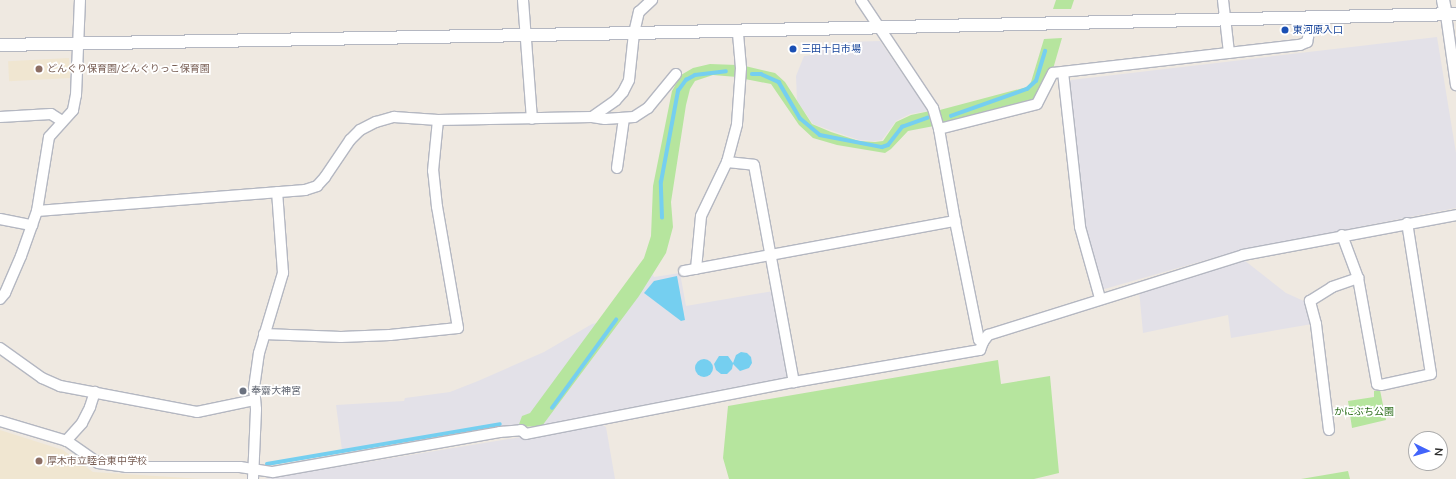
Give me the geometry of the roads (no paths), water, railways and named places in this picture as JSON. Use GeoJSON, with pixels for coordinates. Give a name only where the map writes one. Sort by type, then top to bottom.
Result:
{"type":"FeatureCollection","features":[{"type":"Feature","properties":{"kind":"street"},"geometry":{"type":"LineString","coordinates":[[0,299],[5,293],[21,256],[37,211],[49,137],[72,110],[76,95],[80,0]]}},
{"type":"Feature","properties":{"kind":"street"},"geometry":{"type":"LineString","coordinates":[[523,0],[532,119]]}},
{"type":"Feature","properties":{"kind":"street"},"geometry":{"type":"LineString","coordinates":[[592,117],[616,100],[623,92],[629,80],[634,34],[639,12],[652,0]]}},
{"type":"Feature","properties":{"kind":"street"},"geometry":{"type":"LineString","coordinates":[[862,0],[933,108],[939,129],[955,221],[979,340],[983,342]]}},
{"type":"Feature","properties":{"kind":"street"},"geometry":{"type":"LineString","coordinates":[[1223,0],[1229,53]]}},
{"type":"Feature","properties":{"kind":"street"},"geometry":{"type":"LineString","coordinates":[[1443,0],[1451,15],[1456,85]]}},
{"type":"Feature","properties":{"kind":"street"},"geometry":{"type":"LineString","coordinates":[[0,45],[79,42],[634,34],[1225,19],[1451,15]]}},
{"type":"Feature","properties":{"kind":"street"},"geometry":{"type":"LineString","coordinates":[[939,129],[1036,104],[1053,73],[1300,45],[1307,42],[1313,17]]}},
{"type":"Feature","properties":{"kind":"street"},"geometry":{"type":"LineString","coordinates":[[696,269],[701,216],[727,162],[738,124],[741,68],[738,31]]}},
{"type":"Feature","properties":{"kind":"street"},"geometry":{"type":"LineString","coordinates":[[1064,72],[1080,227],[1100,298]]}},
{"type":"Feature","properties":{"kind":"street"},"geometry":{"type":"LineString","coordinates":[[37,211],[305,190],[317,186],[325,177],[350,140],[360,130],[376,122],[394,116],[438,120],[592,117],[605,119],[634,117],[648,108],[676,74]]}},
{"type":"Feature","properties":{"kind":"street"},"geometry":{"type":"LineString","coordinates":[[0,117],[51,114],[62,121]]}},
{"type":"Feature","properties":{"kind":"street"},"geometry":{"type":"LineString","coordinates":[[616,168],[624,118]]}},
{"type":"Feature","properties":{"kind":"street"},"geometry":{"type":"LineString","coordinates":[[264,334],[348,336],[390,335],[458,328],[436,207],[433,171],[438,120]]}},
{"type":"Feature","properties":{"kind":"street"},"geometry":{"type":"LineString","coordinates":[[727,162],[754,165],[794,382]]}},
{"type":"Feature","properties":{"kind":"street"},"geometry":{"type":"LineString","coordinates":[[253,474],[256,409],[254,388],[258,353],[283,273],[277,192]]}},
{"type":"Feature","properties":{"kind":"street"},"geometry":{"type":"LineString","coordinates":[[0,421],[66,441],[98,463],[126,467],[253,474],[273,472],[500,432],[521,430],[526,434],[794,382],[980,350],[988,335],[1100,298],[1243,254],[1456,215]]}},
{"type":"Feature","properties":{"kind":"street"},"geometry":{"type":"LineString","coordinates":[[0,219],[32,225]]}},
{"type":"Feature","properties":{"kind":"street"},"geometry":{"type":"LineString","coordinates":[[684,271],[696,269],[701,270],[955,221]]}},
{"type":"Feature","properties":{"kind":"street"},"geometry":{"type":"LineString","coordinates":[[1342,235],[1358,278],[1377,384],[1381,385],[1431,374],[1407,223]]}},
{"type":"Feature","properties":{"kind":"street"},"geometry":{"type":"LineString","coordinates":[[1329,430],[1330,408],[1316,324],[1310,301],[1332,287],[1358,278]]}},
{"type":"Feature","properties":{"kind":"street"},"geometry":{"type":"LineString","coordinates":[[0,348],[42,378],[60,386],[197,412],[254,400]]}},
{"type":"Feature","properties":{"kind":"street"},"geometry":{"type":"LineString","coordinates":[[66,441],[82,423],[90,408],[95,392]]}},
{"type":"Feature","properties":{"kind":"water"},"geometry":{"type":"Polygon","coordinates":[[[677,276],[685,320],[681,321],[644,293],[654,281],[677,276]]]}},
{"type":"Feature","properties":{"kind":"water"},"geometry":{"type":"Polygon","coordinates":[[[741,352],[747,353],[751,357],[752,363],[749,368],[740,371],[733,364],[732,369],[727,374],[721,374],[716,370],[714,364],[719,356],[728,356],[733,363],[736,355],[741,352]]]}},
{"type":"Feature","properties":{"kind":"water"},"geometry":{"type":"Polygon","coordinates":[[[700,359],[708,359],[713,364],[711,375],[708,377],[700,377],[695,372],[695,364],[700,359]]]}},
{"type":"Feature","properties":{"kind":"waterway"},"geometry":{"type":"LineString","coordinates":[[951,116],[1027,89],[1036,81],[1045,51]]}},
{"type":"Feature","properties":{"kind":"waterway"},"geometry":{"type":"LineString","coordinates":[[662,218],[661,182],[678,91],[686,80],[695,75],[726,71]]}},
{"type":"Feature","properties":{"kind":"waterway"},"geometry":{"type":"LineString","coordinates":[[752,74],[761,74],[779,82],[800,118],[820,135],[882,147],[888,145],[902,127],[927,118]]}},
{"type":"Feature","properties":{"kind":"waterway"},"geometry":{"type":"LineString","coordinates":[[552,408],[616,320]]}},
{"type":"Feature","properties":{"kind":"waterway"},"geometry":{"type":"LineString","coordinates":[[267,464],[500,424]]}},
{"type":"Feature","properties":{"kind":"place","name":"東河原入口"},"geometry":{"type":"Point","coordinates":[1285,30]}},
{"type":"Feature","properties":{"kind":"place","name":"三田十日市場"},"geometry":{"type":"Point","coordinates":[793,49]}},
{"type":"Feature","properties":{"kind":"place","name":"どんぐり保育園/どんぐりっこ保育園"},"geometry":{"type":"Point","coordinates":[39,69]}},
{"type":"Feature","properties":{"kind":"place","name":"奉齋大神宮"},"geometry":{"type":"Point","coordinates":[243,391]}},
{"type":"Feature","properties":{"kind":"place","name":"厚木市立睦合東中学校"},"geometry":{"type":"Point","coordinates":[39,461]}},
{"type":"Feature","properties":{"kind":"park label","name":"かにぶち公園"},"geometry":{"type":"Point","coordinates":[1364,412]}}]}
